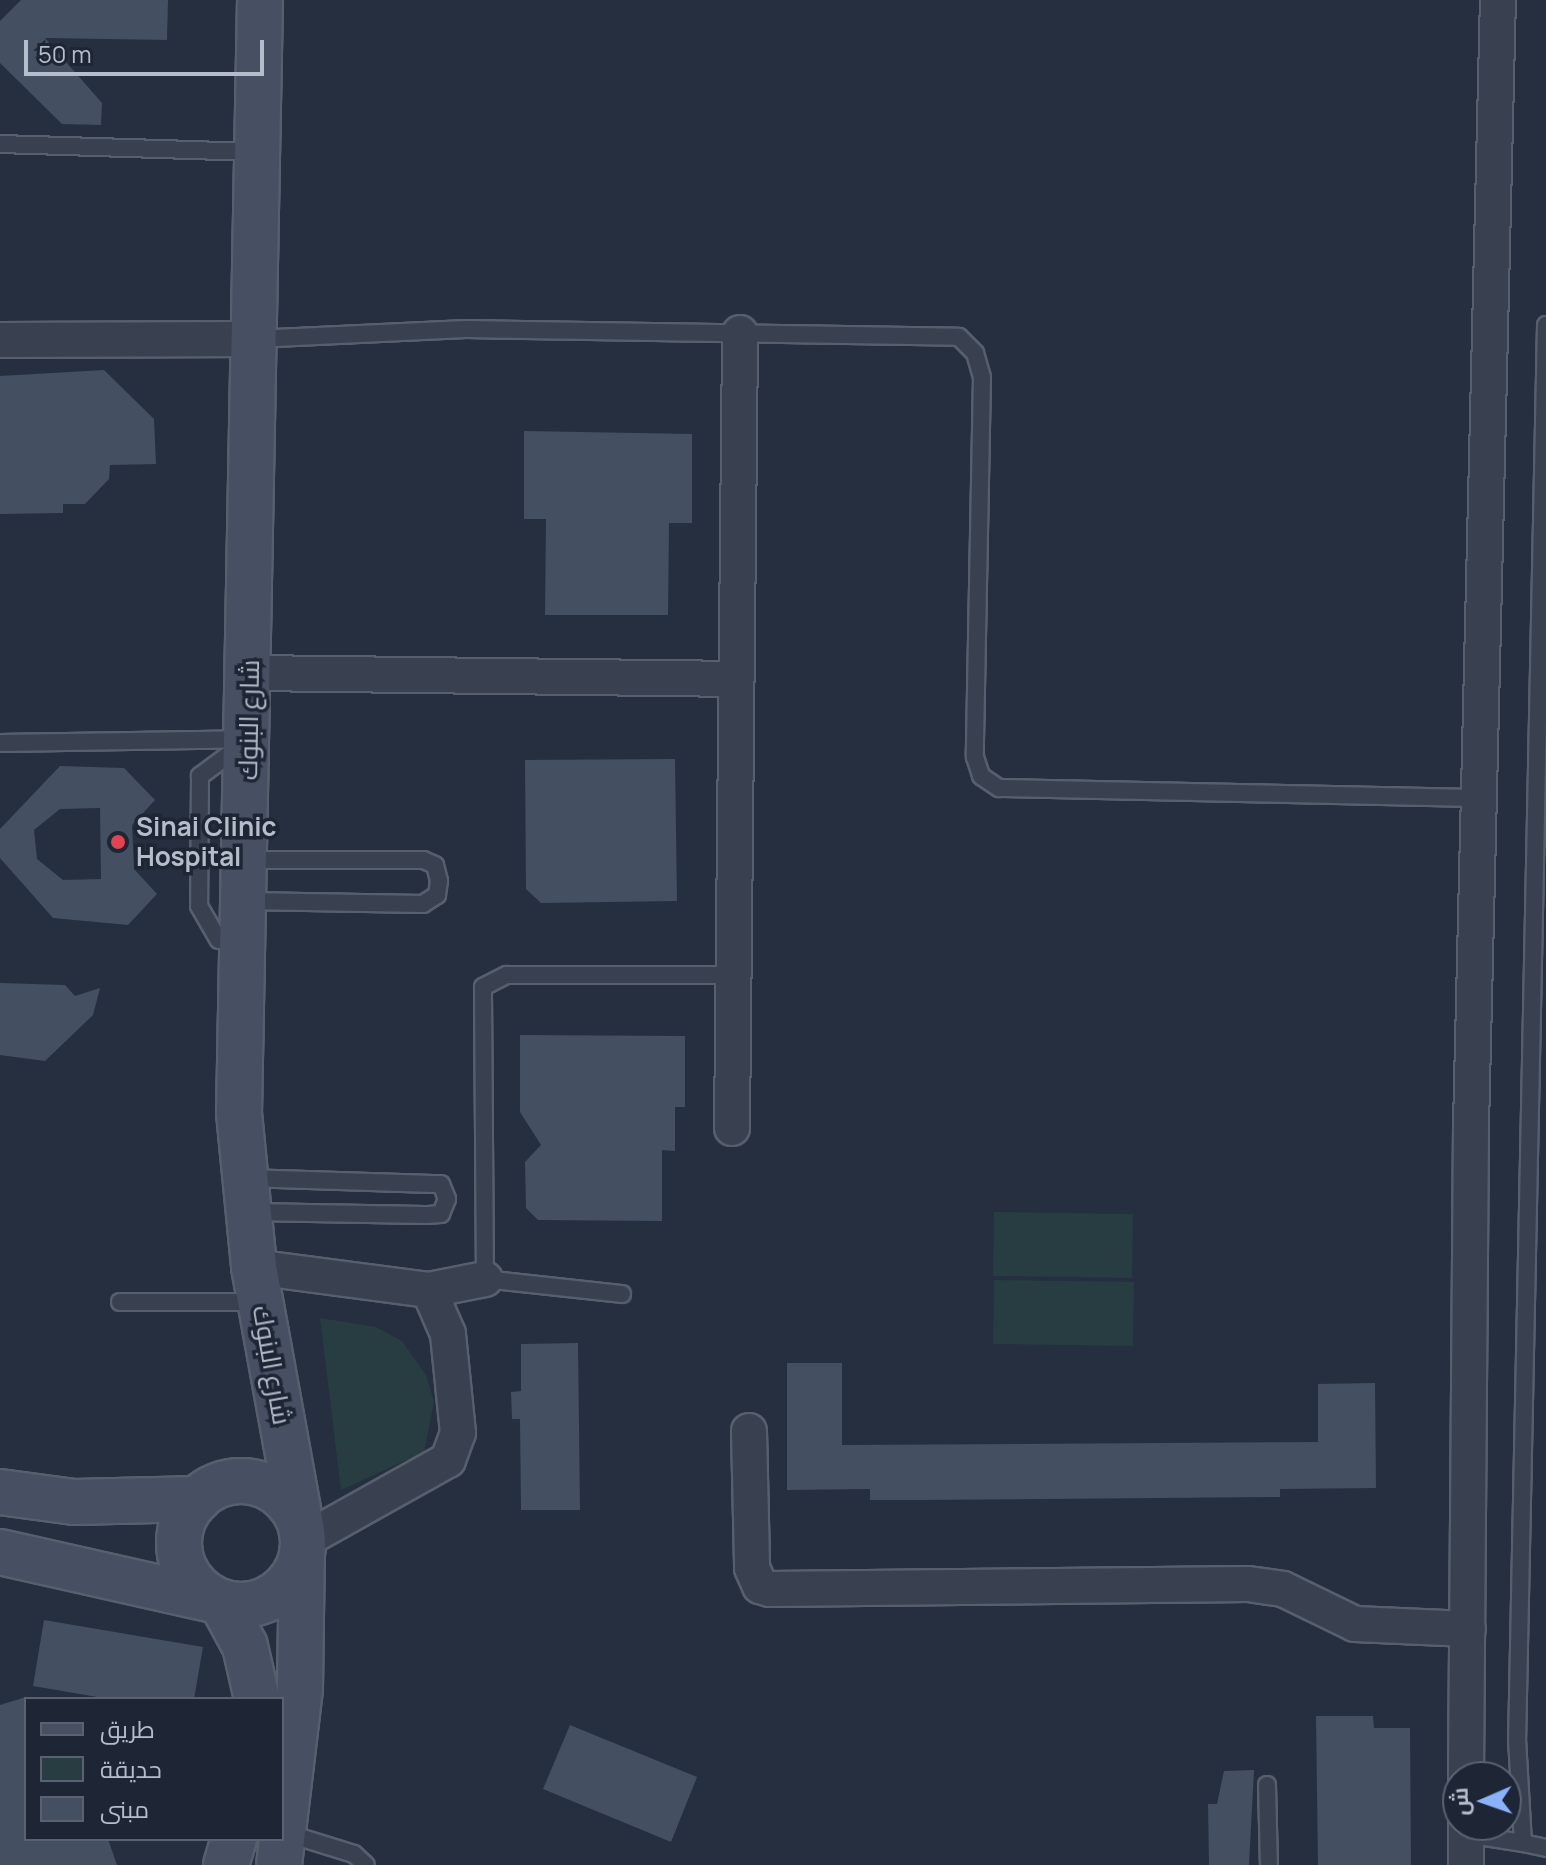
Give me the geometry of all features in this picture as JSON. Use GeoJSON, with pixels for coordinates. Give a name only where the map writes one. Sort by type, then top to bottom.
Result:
{"type":"FeatureCollection","features":[{"type":"Feature","properties":{"kind":"main road","name":"شارع البنوك"},"geometry":{"type":"LineString","coordinates":[[260,0],[254,152],[250,739],[246,901],[237,1057],[242,1182],[302,1541],[300,1689],[284,1831]]}},
{"type":"Feature","properties":{"kind":"main road"},"geometry":{"type":"LineString","coordinates":[[0,1552],[221,1602],[242,1606],[275,1596],[298,1569],[302,1541],[283,1498],[250,1482],[213,1488],[198,1499],[181,1530],[182,1556],[192,1581],[221,1602],[245,1646],[257,1697]]}},
{"type":"Feature","properties":{"kind":"main road"},"geometry":{"type":"LineString","coordinates":[[0,1492],[74,1502],[198,1499]]}},
{"type":"Feature","properties":{"kind":"main road"},"geometry":{"type":"LineString","coordinates":[[226,1865],[233,1841]]}},
{"type":"Feature","properties":{"kind":"street"},"geometry":{"type":"LineString","coordinates":[[1466,1761],[1479,798],[1498,0]]}},
{"type":"Feature","properties":{"kind":"street"},"geometry":{"type":"LineString","coordinates":[[732,1128],[740,333]]}},
{"type":"Feature","properties":{"kind":"street"},"geometry":{"type":"LineString","coordinates":[[0,340],[252,339]]}},
{"type":"Feature","properties":{"kind":"street"},"geometry":{"type":"LineString","coordinates":[[250,673],[735,679]]}},
{"type":"Feature","properties":{"kind":"street"},"geometry":{"type":"LineString","coordinates":[[257,1284],[429,1290],[485,1279]]}},
{"type":"Feature","properties":{"kind":"street"},"geometry":{"type":"LineString","coordinates":[[302,1541],[448,1460],[458,1433],[448,1334],[429,1290]]}},
{"type":"Feature","properties":{"kind":"street"},"geometry":{"type":"LineString","coordinates":[[749,1431],[752,1568],[760,1586],[770,1589],[1248,1584],[1283,1589],[1355,1624],[1468,1629]]}},
{"type":"Feature","properties":{"kind":"lane"},"geometry":{"type":"LineString","coordinates":[[0,144],[254,152]]}},
{"type":"Feature","properties":{"kind":"lane"},"geometry":{"type":"LineString","coordinates":[[1523,1843],[1517,1739],[1522,1406],[1546,325]]}},
{"type":"Feature","properties":{"kind":"lane"},"geometry":{"type":"LineString","coordinates":[[252,339],[466,329],[959,337],[975,353],[982,377],[975,757],[981,776],[999,788],[1479,798]]}},
{"type":"Feature","properties":{"kind":"lane"},"geometry":{"type":"LineString","coordinates":[[0,743],[250,739]]}},
{"type":"Feature","properties":{"kind":"lane"},"geometry":{"type":"LineString","coordinates":[[246,901],[423,904],[437,895],[439,881],[435,865],[423,860],[246,901],[219,940],[199,906],[200,776],[250,739]]}},
{"type":"Feature","properties":{"kind":"lane"},"geometry":{"type":"LineString","coordinates":[[622,1294],[485,1279],[483,987],[507,975],[734,975]]}},
{"type":"Feature","properties":{"kind":"lane"},"geometry":{"type":"LineString","coordinates":[[242,1182],[441,1184],[447,1199],[441,1214],[425,1215],[242,1182]]}},
{"type":"Feature","properties":{"kind":"lane"},"geometry":{"type":"LineString","coordinates":[[120,1302],[257,1284]]}},
{"type":"Feature","properties":{"kind":"lane"},"geometry":{"type":"LineString","coordinates":[[1267,1785],[1269,1865]]}},
{"type":"Feature","properties":{"kind":"lane"},"geometry":{"type":"LineString","coordinates":[[1466,1841],[1523,1843],[1546,1848]]}},
{"type":"Feature","properties":{"kind":"lane"},"geometry":{"type":"LineString","coordinates":[[282,1849],[354,1854],[366,1865]]}},
{"type":"Feature","properties":{"kind":"green space"},"geometry":{"type":"Polygon","coordinates":[[[994,1212],[1133,1214],[1132,1278],[993,1276],[994,1212]]]}},
{"type":"Feature","properties":{"kind":"green space"},"geometry":{"type":"Polygon","coordinates":[[[994,1280],[1134,1282],[1133,1346],[993,1344],[994,1280]]]}},
{"type":"Feature","properties":{"kind":"green space"},"geometry":{"type":"Polygon","coordinates":[[[320,1318],[376,1327],[402,1341],[426,1375],[434,1402],[424,1452],[341,1490],[320,1318]]]}},
{"type":"Feature","properties":{"kind":"building"},"geometry":{"type":"Polygon","coordinates":[[[21,0],[168,0],[167,40],[45,38],[102,103],[101,125],[62,124],[0,63],[0,21],[21,0]]]}},
{"type":"Feature","properties":{"kind":"building"},"geometry":{"type":"Polygon","coordinates":[[[104,370],[154,419],[156,464],[110,465],[109,479],[85,504],[63,504],[63,513],[0,514],[0,376],[104,370]]]}},
{"type":"Feature","properties":{"kind":"building"},"geometry":{"type":"Polygon","coordinates":[[[524,431],[692,434],[692,523],[669,523],[668,615],[545,615],[546,519],[524,519],[524,431]]]}},
{"type":"Feature","properties":{"kind":"building"},"geometry":{"type":"Polygon","coordinates":[[[675,759],[677,901],[541,903],[526,889],[525,760],[675,759]]]}},
{"type":"Feature","properties":{"kind":"building"},"geometry":{"type":"Polygon","coordinates":[[[60,766],[124,768],[155,800],[132,825],[134,869],[157,894],[128,925],[53,918],[0,858],[0,829],[60,766]],[[100,808],[60,809],[34,830],[37,859],[63,880],[101,879],[100,808]]]}},
{"type":"Feature","properties":{"kind":"building"},"geometry":{"type":"Polygon","coordinates":[[[0,983],[65,985],[75,996],[100,988],[93,1015],[45,1061],[0,1055],[0,983]]]}},
{"type":"Feature","properties":{"kind":"building"},"geometry":{"type":"Polygon","coordinates":[[[520,1035],[685,1036],[685,1107],[675,1107],[675,1151],[662,1150],[662,1221],[538,1220],[526,1208],[525,1162],[541,1145],[520,1112],[520,1035]]]}},
{"type":"Feature","properties":{"kind":"building"},"geometry":{"type":"Polygon","coordinates":[[[578,1343],[580,1510],[521,1510],[520,1419],[512,1419],[511,1392],[521,1391],[521,1344],[578,1343]]]}},
{"type":"Feature","properties":{"kind":"building"},"geometry":{"type":"Polygon","coordinates":[[[787,1363],[842,1363],[842,1445],[1318,1442],[1318,1384],[1375,1383],[1376,1488],[1280,1489],[1280,1497],[918,1500],[870,1500],[870,1489],[787,1490],[787,1363]]]}},
{"type":"Feature","properties":{"kind":"building"},"geometry":{"type":"Polygon","coordinates":[[[44,1620],[203,1647],[194,1697],[97,1697],[33,1686],[44,1620]]]}},
{"type":"Feature","properties":{"kind":"building"},"geometry":{"type":"Polygon","coordinates":[[[24,1698],[24,1841],[109,1841],[117,1865],[0,1865],[0,1705],[24,1698]]]}},
{"type":"Feature","properties":{"kind":"building"},"geometry":{"type":"Polygon","coordinates":[[[1316,1716],[1373,1716],[1374,1728],[1410,1728],[1411,1865],[1318,1865],[1316,1716]]]}},
{"type":"Feature","properties":{"kind":"building"},"geometry":{"type":"Polygon","coordinates":[[[570,1725],[697,1777],[671,1842],[543,1789],[570,1725]]]}},
{"type":"Feature","properties":{"kind":"building"},"geometry":{"type":"Polygon","coordinates":[[[1254,1770],[1249,1865],[1209,1865],[1208,1804],[1217,1804],[1224,1771],[1254,1770]]]}},
{"type":"Feature","properties":{"kind":"place","name":"Sinai Clinic Hospital"},"geometry":{"type":"Point","coordinates":[118,842]}}]}
